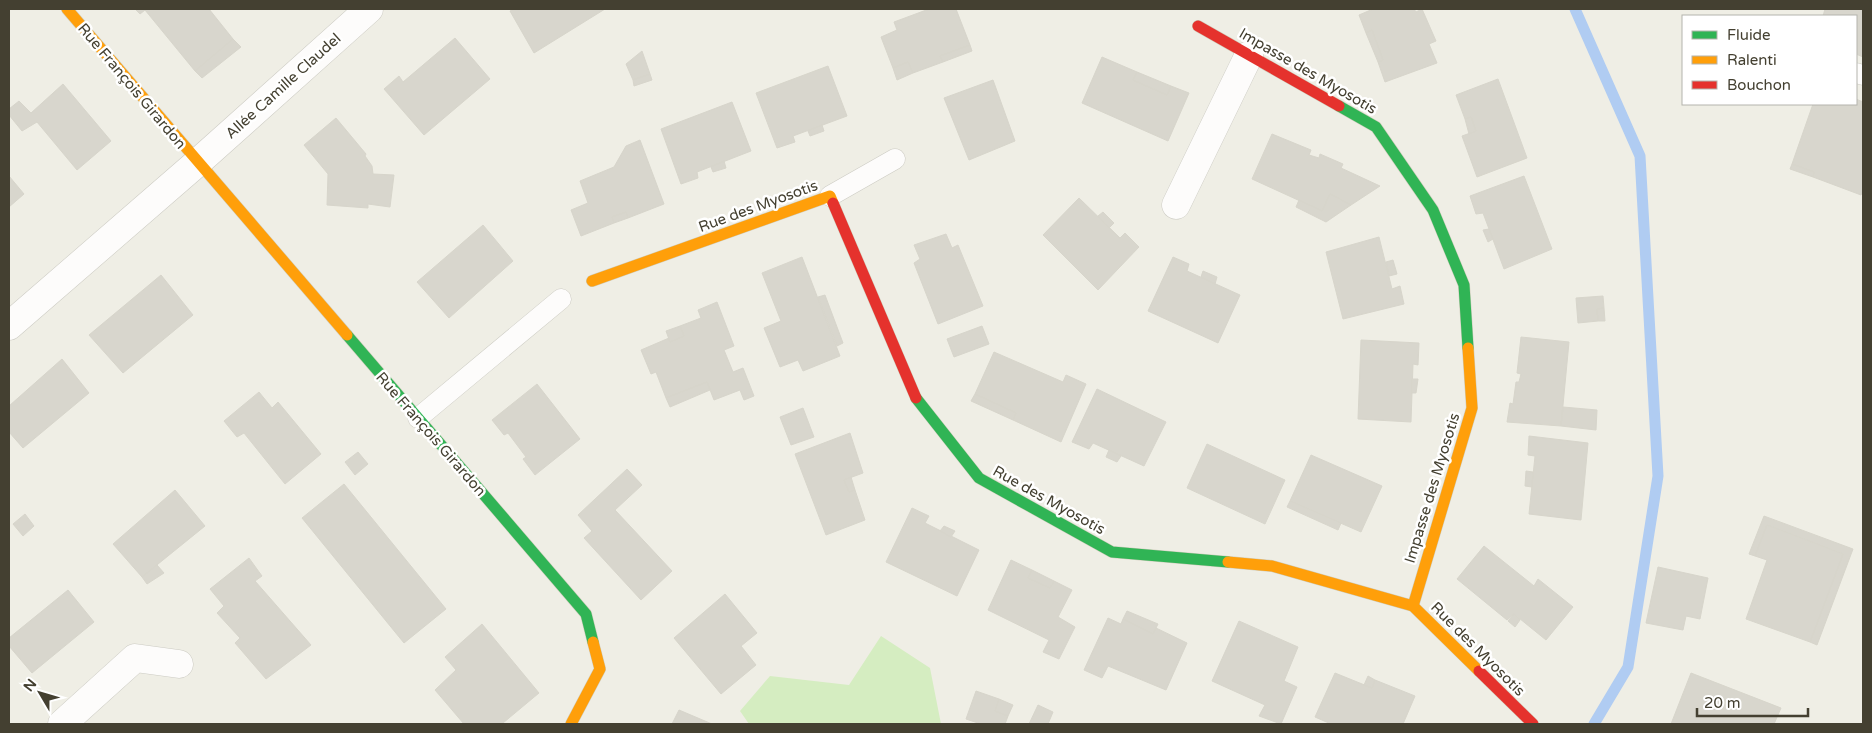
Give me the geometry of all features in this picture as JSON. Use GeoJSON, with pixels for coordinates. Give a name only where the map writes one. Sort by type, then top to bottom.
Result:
{"type":"FeatureCollection","features":[{"type":"Feature","properties":{"kind":"street","name":"Rue François Girardon"},"geometry":{"type":"LineString","coordinates":[[67,9],[197,163],[586,614],[600,669],[571,724]]}},
{"type":"Feature","properties":{"kind":"street","name":"Allée Camille Claudel"},"geometry":{"type":"LineString","coordinates":[[197,163],[369,9]]}},
{"type":"Feature","properties":{"kind":"street","name":"Impasse des Myosotis"},"geometry":{"type":"LineString","coordinates":[[1198,26],[1376,127],[1433,210],[1464,285],[1472,408],[1413,606]]}},
{"type":"Feature","properties":{"kind":"street"},"geometry":{"type":"LineString","coordinates":[[1176,205],[1249,55]]}},
{"type":"Feature","properties":{"kind":"street","name":"Rue François Girardon"},"geometry":{"type":"LineString","coordinates":[[9,326],[197,163]]}},
{"type":"Feature","properties":{"kind":"street","name":"Rue des Myosotis"},"geometry":{"type":"LineString","coordinates":[[592,281],[830,196],[918,404],[979,478],[1112,552],[1272,566],[1413,606],[1533,724]]}},
{"type":"Feature","properties":{"kind":"street"},"geometry":{"type":"LineString","coordinates":[[62,724],[135,658],[179,664]]}},
{"type":"Feature","properties":{"kind":"lane"},"geometry":{"type":"LineString","coordinates":[[830,196],[895,160]]}},
{"type":"Feature","properties":{"kind":"lane"},"geometry":{"type":"LineString","coordinates":[[418,418],[561,299]]}},
{"type":"Feature","properties":{"kind":"green space"},"geometry":{"type":"Polygon","coordinates":[[[881,636],[930,668],[941,724],[749,724],[740,711],[770,676],[849,685],[881,636]]]}},
{"type":"Feature","properties":{"kind":"building"},"geometry":{"type":"Polygon","coordinates":[[[135,9],[209,9],[233,39],[195,71],[145,10],[140,14],[135,9]]]}},
{"type":"Feature","properties":{"kind":"building"},"geometry":{"type":"Polygon","coordinates":[[[514,9],[605,9],[534,53],[510,11],[514,9]]]}},
{"type":"Feature","properties":{"kind":"building"},"geometry":{"type":"Polygon","coordinates":[[[929,9],[956,9],[970,45],[940,56],[943,62],[913,73],[908,62],[893,68],[881,37],[897,30],[894,22],[929,9]]]}},
{"type":"Feature","properties":{"kind":"building"},"geometry":{"type":"Polygon","coordinates":[[[1373,9],[1414,9],[1416,12],[1422,9],[1436,41],[1429,44],[1437,63],[1385,82],[1378,62],[1383,60],[1372,30],[1366,33],[1359,15],[1373,9]]]}},
{"type":"Feature","properties":{"kind":"building"},"geometry":{"type":"Polygon","coordinates":[[[1825,9],[1863,9],[1863,57],[1857,54],[1857,15],[1823,15],[1825,9]]]}},
{"type":"Feature","properties":{"kind":"building"},"geometry":{"type":"Polygon","coordinates":[[[1372,30],[1383,60],[1378,62],[1366,33],[1372,30]]]}},
{"type":"Feature","properties":{"kind":"building"},"geometry":{"type":"Polygon","coordinates":[[[455,38],[490,79],[424,135],[384,89],[399,76],[403,82],[455,38]]]}},
{"type":"Feature","properties":{"kind":"building"},"geometry":{"type":"Polygon","coordinates":[[[233,39],[241,47],[202,78],[195,71],[233,39]]]}},
{"type":"Feature","properties":{"kind":"building"},"geometry":{"type":"Polygon","coordinates":[[[970,45],[972,51],[943,62],[940,56],[970,45]]]}},
{"type":"Feature","properties":{"kind":"building"},"geometry":{"type":"Polygon","coordinates":[[[642,51],[650,74],[633,80],[626,64],[642,51]]]}},
{"type":"Feature","properties":{"kind":"building"},"geometry":{"type":"Polygon","coordinates":[[[1102,57],[1137,72],[1133,80],[1167,95],[1171,86],[1189,93],[1168,141],[1082,103],[1102,57]]]}},
{"type":"Feature","properties":{"kind":"building"},"geometry":{"type":"Polygon","coordinates":[[[908,62],[913,73],[897,80],[893,68],[908,62]]]}},
{"type":"Feature","properties":{"kind":"building"},"geometry":{"type":"Polygon","coordinates":[[[828,66],[847,116],[793,136],[795,142],[777,148],[756,93],[828,66]]]}},
{"type":"Feature","properties":{"kind":"building"},"geometry":{"type":"Polygon","coordinates":[[[1137,72],[1171,86],[1167,95],[1133,80],[1137,72]]]}},
{"type":"Feature","properties":{"kind":"building"},"geometry":{"type":"Polygon","coordinates":[[[650,74],[652,80],[634,86],[633,80],[650,74]]]}},
{"type":"Feature","properties":{"kind":"building"},"geometry":{"type":"Polygon","coordinates":[[[1498,79],[1527,158],[1477,177],[1462,136],[1476,131],[1471,117],[1465,119],[1456,95],[1498,79]]]}},
{"type":"Feature","properties":{"kind":"building"},"geometry":{"type":"Polygon","coordinates":[[[993,80],[1015,141],[969,160],[944,98],[993,80]]]}},
{"type":"Feature","properties":{"kind":"building"},"geometry":{"type":"Polygon","coordinates":[[[63,84],[111,141],[77,170],[37,122],[22,131],[9,115],[9,109],[19,101],[31,113],[63,84]]]}},
{"type":"Feature","properties":{"kind":"building"},"geometry":{"type":"Polygon","coordinates":[[[1857,99],[1863,102],[1863,190],[1861,195],[1813,177],[1814,172],[1792,164],[1813,105],[1857,105],[1857,99]]]}},
{"type":"Feature","properties":{"kind":"building"},"geometry":{"type":"Polygon","coordinates":[[[732,102],[751,151],[697,172],[698,178],[681,184],[661,129],[732,102]]]}},
{"type":"Feature","properties":{"kind":"building"},"geometry":{"type":"Polygon","coordinates":[[[1471,117],[1476,131],[1469,134],[1465,119],[1471,117]]]}},
{"type":"Feature","properties":{"kind":"building"},"geometry":{"type":"Polygon","coordinates":[[[336,118],[366,154],[365,156],[372,166],[373,174],[394,175],[390,207],[368,204],[368,208],[327,205],[328,174],[304,145],[336,118]]]}},
{"type":"Feature","properties":{"kind":"building"},"geometry":{"type":"Polygon","coordinates":[[[822,125],[824,131],[810,136],[808,131],[822,125]]]}},
{"type":"Feature","properties":{"kind":"building"},"geometry":{"type":"Polygon","coordinates":[[[1272,134],[1311,150],[1309,155],[1319,158],[1320,154],[1343,164],[1341,168],[1380,186],[1351,205],[1330,194],[1322,211],[1252,179],[1272,134]]]}},
{"type":"Feature","properties":{"kind":"building"},"geometry":{"type":"Polygon","coordinates":[[[640,140],[664,204],[628,218],[626,212],[612,217],[614,223],[581,236],[571,210],[588,203],[580,181],[614,167],[626,146],[640,140]]]}},
{"type":"Feature","properties":{"kind":"building"},"geometry":{"type":"Polygon","coordinates":[[[724,161],[726,168],[713,172],[711,167],[724,161]]]}},
{"type":"Feature","properties":{"kind":"building"},"geometry":{"type":"Polygon","coordinates":[[[1792,164],[1814,172],[1813,177],[1790,169],[1792,164]]]}},
{"type":"Feature","properties":{"kind":"building"},"geometry":{"type":"Polygon","coordinates":[[[9,176],[24,194],[9,207],[9,176]]]}},
{"type":"Feature","properties":{"kind":"building"},"geometry":{"type":"Polygon","coordinates":[[[1524,176],[1552,249],[1504,269],[1483,213],[1476,214],[1470,196],[1524,176]]]}},
{"type":"Feature","properties":{"kind":"building"},"geometry":{"type":"Polygon","coordinates":[[[1330,194],[1351,205],[1326,222],[1296,207],[1299,200],[1322,211],[1330,194]]]}},
{"type":"Feature","properties":{"kind":"building"},"geometry":{"type":"Polygon","coordinates":[[[1079,198],[1120,238],[1125,233],[1139,247],[1098,290],[1043,235],[1079,198]]]}},
{"type":"Feature","properties":{"kind":"building"},"geometry":{"type":"Polygon","coordinates":[[[626,212],[628,218],[614,223],[612,217],[626,212]]]}},
{"type":"Feature","properties":{"kind":"building"},"geometry":{"type":"Polygon","coordinates":[[[1103,212],[1114,223],[1109,228],[1098,216],[1103,212]]]}},
{"type":"Feature","properties":{"kind":"building"},"geometry":{"type":"Polygon","coordinates":[[[483,225],[513,261],[449,318],[417,282],[483,225]]]}},
{"type":"Feature","properties":{"kind":"building"},"geometry":{"type":"Polygon","coordinates":[[[1489,229],[1493,239],[1488,242],[1483,230],[1489,229]]]}},
{"type":"Feature","properties":{"kind":"building"},"geometry":{"type":"Polygon","coordinates":[[[946,234],[952,248],[958,245],[983,306],[938,324],[914,263],[920,259],[914,245],[946,234]]]}},
{"type":"Feature","properties":{"kind":"building"},"geometry":{"type":"Polygon","coordinates":[[[1379,237],[1392,289],[1400,286],[1404,304],[1343,319],[1326,252],[1379,237]]]}},
{"type":"Feature","properties":{"kind":"building"},"geometry":{"type":"Polygon","coordinates":[[[802,257],[840,356],[803,371],[798,360],[780,367],[764,328],[781,321],[762,273],[802,257]]]}},
{"type":"Feature","properties":{"kind":"building"},"geometry":{"type":"Polygon","coordinates":[[[1173,257],[1189,264],[1187,271],[1240,295],[1218,343],[1148,311],[1173,257]]]}},
{"type":"Feature","properties":{"kind":"building"},"geometry":{"type":"Polygon","coordinates":[[[1393,260],[1397,274],[1389,276],[1386,262],[1393,260]]]}},
{"type":"Feature","properties":{"kind":"building"},"geometry":{"type":"Polygon","coordinates":[[[1203,271],[1217,277],[1215,284],[1201,277],[1203,271]]]}},
{"type":"Feature","properties":{"kind":"building"},"geometry":{"type":"Polygon","coordinates":[[[161,275],[193,315],[123,373],[89,335],[161,275]]]}},
{"type":"Feature","properties":{"kind":"building"},"geometry":{"type":"Polygon","coordinates":[[[825,295],[843,343],[837,346],[818,297],[825,295]]]}},
{"type":"Feature","properties":{"kind":"building"},"geometry":{"type":"Polygon","coordinates":[[[1603,296],[1604,308],[1597,309],[1598,321],[1578,323],[1576,298],[1603,296]]]}},
{"type":"Feature","properties":{"kind":"building"},"geometry":{"type":"Polygon","coordinates":[[[717,302],[734,346],[724,350],[733,372],[743,368],[754,396],[744,400],[740,390],[714,400],[707,382],[666,398],[656,372],[651,374],[641,350],[669,338],[670,342],[684,336],[680,326],[701,318],[698,310],[717,302]]]}},
{"type":"Feature","properties":{"kind":"building"},"geometry":{"type":"Polygon","coordinates":[[[1604,308],[1605,321],[1598,321],[1597,309],[1604,308]]]}},
{"type":"Feature","properties":{"kind":"building"},"geometry":{"type":"Polygon","coordinates":[[[680,326],[684,336],[670,342],[666,331],[680,326]]]}},
{"type":"Feature","properties":{"kind":"building"},"geometry":{"type":"Polygon","coordinates":[[[982,326],[989,344],[954,357],[947,339],[982,326]]]}},
{"type":"Feature","properties":{"kind":"building"},"geometry":{"type":"Polygon","coordinates":[[[1521,337],[1569,342],[1561,426],[1507,422],[1510,403],[1513,404],[1516,382],[1519,382],[1521,374],[1517,373],[1521,337]]]}},
{"type":"Feature","properties":{"kind":"building"},"geometry":{"type":"Polygon","coordinates":[[[1361,340],[1419,343],[1418,365],[1413,364],[1411,422],[1358,419],[1361,340]]]}},
{"type":"Feature","properties":{"kind":"building"},"geometry":{"type":"Polygon","coordinates":[[[994,352],[1063,382],[1066,375],[1086,384],[1061,442],[1013,420],[1016,413],[975,394],[994,352]]]}},
{"type":"Feature","properties":{"kind":"building"},"geometry":{"type":"Polygon","coordinates":[[[62,359],[89,393],[23,448],[9,432],[9,406],[62,359]]]}},
{"type":"Feature","properties":{"kind":"building"},"geometry":{"type":"Polygon","coordinates":[[[1412,379],[1418,379],[1416,393],[1412,393],[1412,379]]]}},
{"type":"Feature","properties":{"kind":"building"},"geometry":{"type":"Polygon","coordinates":[[[707,382],[710,390],[670,407],[666,398],[707,382]]]}},
{"type":"Feature","properties":{"kind":"building"},"geometry":{"type":"Polygon","coordinates":[[[537,384],[580,439],[535,475],[523,459],[526,457],[508,433],[504,435],[492,420],[537,384]]]}},
{"type":"Feature","properties":{"kind":"building"},"geometry":{"type":"Polygon","coordinates":[[[1097,389],[1166,422],[1144,466],[1093,443],[1089,449],[1072,442],[1097,389]]]}},
{"type":"Feature","properties":{"kind":"building"},"geometry":{"type":"Polygon","coordinates":[[[259,392],[272,408],[278,402],[321,454],[285,484],[244,433],[237,437],[224,421],[259,392]]]}},
{"type":"Feature","properties":{"kind":"building"},"geometry":{"type":"Polygon","coordinates":[[[975,394],[1016,413],[1013,420],[971,401],[975,394]]]}},
{"type":"Feature","properties":{"kind":"building"},"geometry":{"type":"Polygon","coordinates":[[[1563,407],[1597,410],[1596,430],[1561,426],[1563,407]]]}},
{"type":"Feature","properties":{"kind":"building"},"geometry":{"type":"Polygon","coordinates":[[[803,408],[814,437],[791,445],[780,417],[803,408]]]}},
{"type":"Feature","properties":{"kind":"building"},"geometry":{"type":"Polygon","coordinates":[[[850,433],[863,473],[844,480],[849,492],[855,490],[865,520],[826,535],[795,454],[850,433]]]}},
{"type":"Feature","properties":{"kind":"building"},"geometry":{"type":"Polygon","coordinates":[[[1529,436],[1588,443],[1581,520],[1529,514],[1535,456],[1528,455],[1529,436]]]}},
{"type":"Feature","properties":{"kind":"building"},"geometry":{"type":"Polygon","coordinates":[[[1207,444],[1285,480],[1265,524],[1187,488],[1207,444]]]}},
{"type":"Feature","properties":{"kind":"building"},"geometry":{"type":"Polygon","coordinates":[[[1109,450],[1121,456],[1117,462],[1106,457],[1109,450]]]}},
{"type":"Feature","properties":{"kind":"building"},"geometry":{"type":"Polygon","coordinates":[[[358,452],[368,464],[355,475],[345,462],[358,452]]]}},
{"type":"Feature","properties":{"kind":"building"},"geometry":{"type":"Polygon","coordinates":[[[1311,455],[1382,486],[1361,532],[1290,501],[1311,455]]]}},
{"type":"Feature","properties":{"kind":"building"},"geometry":{"type":"Polygon","coordinates":[[[627,469],[642,485],[615,510],[672,571],[641,600],[584,538],[592,531],[578,515],[627,469]]]}},
{"type":"Feature","properties":{"kind":"building"},"geometry":{"type":"Polygon","coordinates":[[[1526,471],[1533,472],[1532,487],[1525,486],[1526,471]]]}},
{"type":"Feature","properties":{"kind":"building"},"geometry":{"type":"Polygon","coordinates":[[[851,477],[855,490],[849,492],[844,480],[851,477]]]}},
{"type":"Feature","properties":{"kind":"building"},"geometry":{"type":"Polygon","coordinates":[[[344,484],[446,609],[404,643],[302,518],[344,484]]]}},
{"type":"Feature","properties":{"kind":"building"},"geometry":{"type":"Polygon","coordinates":[[[175,490],[205,526],[142,577],[113,544],[175,490]]]}},
{"type":"Feature","properties":{"kind":"building"},"geometry":{"type":"Polygon","coordinates":[[[1290,501],[1341,523],[1338,530],[1287,507],[1290,501]]]}},
{"type":"Feature","properties":{"kind":"building"},"geometry":{"type":"Polygon","coordinates":[[[912,508],[929,516],[925,523],[979,550],[957,596],[886,562],[912,508]]]}},
{"type":"Feature","properties":{"kind":"building"},"geometry":{"type":"Polygon","coordinates":[[[25,514],[34,526],[23,536],[13,524],[25,514]]]}},
{"type":"Feature","properties":{"kind":"building"},"geometry":{"type":"Polygon","coordinates":[[[1764,516],[1853,549],[1817,645],[1810,642],[1843,554],[1767,525],[1755,556],[1749,554],[1764,516]]]}},
{"type":"Feature","properties":{"kind":"building"},"geometry":{"type":"Polygon","coordinates":[[[1767,525],[1843,554],[1810,642],[1746,619],[1767,560],[1755,556],[1767,525]]]}},
{"type":"Feature","properties":{"kind":"building"},"geometry":{"type":"Polygon","coordinates":[[[944,526],[955,531],[951,537],[940,531],[944,526]]]}},
{"type":"Feature","properties":{"kind":"building"},"geometry":{"type":"Polygon","coordinates":[[[1484,546],[1534,586],[1538,579],[1573,607],[1546,640],[1514,614],[1507,620],[1457,579],[1484,546]]]}},
{"type":"Feature","properties":{"kind":"building"},"geometry":{"type":"Polygon","coordinates":[[[249,558],[262,576],[255,581],[311,645],[266,679],[235,643],[240,638],[217,613],[224,606],[210,589],[249,558]]]}},
{"type":"Feature","properties":{"kind":"building"},"geometry":{"type":"Polygon","coordinates":[[[1011,560],[1032,570],[1028,578],[1050,588],[1054,581],[1072,590],[1058,617],[1075,627],[1059,659],[1043,652],[1049,640],[988,610],[1011,560]]]}},
{"type":"Feature","properties":{"kind":"building"},"geometry":{"type":"Polygon","coordinates":[[[157,565],[164,573],[147,584],[142,577],[157,565]]]}},
{"type":"Feature","properties":{"kind":"building"},"geometry":{"type":"Polygon","coordinates":[[[1658,567],[1708,578],[1700,619],[1686,616],[1683,630],[1646,623],[1658,567]]]}},
{"type":"Feature","properties":{"kind":"building"},"geometry":{"type":"Polygon","coordinates":[[[1032,570],[1054,581],[1050,588],[1028,578],[1032,570]]]}},
{"type":"Feature","properties":{"kind":"building"},"geometry":{"type":"Polygon","coordinates":[[[68,590],[94,622],[32,673],[9,646],[9,638],[68,590]]]}},
{"type":"Feature","properties":{"kind":"building"},"geometry":{"type":"Polygon","coordinates":[[[725,594],[757,633],[741,646],[756,665],[721,694],[674,638],[725,594]]]}},
{"type":"Feature","properties":{"kind":"building"},"geometry":{"type":"Polygon","coordinates":[[[1127,611],[1158,624],[1153,634],[1123,619],[1127,611]]]}},
{"type":"Feature","properties":{"kind":"building"},"geometry":{"type":"Polygon","coordinates":[[[1514,614],[1520,620],[1515,627],[1508,621],[1514,614]]]}},
{"type":"Feature","properties":{"kind":"building"},"geometry":{"type":"Polygon","coordinates":[[[1108,618],[1121,624],[1123,619],[1153,634],[1156,628],[1187,643],[1166,690],[1108,666],[1102,678],[1084,670],[1108,618]]]}},
{"type":"Feature","properties":{"kind":"building"},"geometry":{"type":"Polygon","coordinates":[[[1239,621],[1298,647],[1284,681],[1297,687],[1281,724],[1259,716],[1265,705],[1212,681],[1239,621]]]}},
{"type":"Feature","properties":{"kind":"building"},"geometry":{"type":"Polygon","coordinates":[[[482,624],[539,693],[504,724],[464,724],[435,690],[456,670],[445,657],[482,624]]]}},
{"type":"Feature","properties":{"kind":"building"},"geometry":{"type":"Polygon","coordinates":[[[1335,673],[1372,688],[1375,680],[1415,696],[1403,724],[1331,724],[1315,717],[1335,673]]]}},
{"type":"Feature","properties":{"kind":"building"},"geometry":{"type":"Polygon","coordinates":[[[1691,673],[1781,708],[1774,724],[1671,724],[1691,673]]]}},
{"type":"Feature","properties":{"kind":"building"},"geometry":{"type":"Polygon","coordinates":[[[1368,676],[1375,680],[1372,688],[1364,685],[1368,676]]]}},
{"type":"Feature","properties":{"kind":"building"},"geometry":{"type":"Polygon","coordinates":[[[976,691],[999,699],[995,711],[1008,716],[1005,724],[981,724],[966,719],[976,691]]]}},
{"type":"Feature","properties":{"kind":"building"},"geometry":{"type":"Polygon","coordinates":[[[999,699],[1013,705],[1008,716],[995,711],[999,699]]]}},
{"type":"Feature","properties":{"kind":"building"},"geometry":{"type":"Polygon","coordinates":[[[1038,705],[1053,712],[1048,724],[1029,724],[1038,705]]]}},
{"type":"Feature","properties":{"kind":"building"},"geometry":{"type":"Polygon","coordinates":[[[679,710],[712,724],[672,724],[679,710]]]}},
{"type":"Feature","properties":{"kind":"waterway"},"geometry":{"type":"LineString","coordinates":[[1575,9],[1640,156],[1658,476],[1628,667],[1594,724]]}},
{"type":"Feature","properties":{"kind":"traffic: fast"},"geometry":{"type":"LineString","coordinates":[[1339,106],[1376,127],[1433,210],[1464,285],[1468,348]]}},
{"type":"Feature","properties":{"kind":"traffic: fast"},"geometry":{"type":"LineString","coordinates":[[347,335],[586,614],[593,642]]}},
{"type":"Feature","properties":{"kind":"traffic: fast"},"geometry":{"type":"LineString","coordinates":[[916,398],[979,478],[1112,552],[1228,562]]}},
{"type":"Feature","properties":{"kind":"traffic: slow"},"geometry":{"type":"LineString","coordinates":[[67,9],[347,335]]}},
{"type":"Feature","properties":{"kind":"traffic: slow"},"geometry":{"type":"LineString","coordinates":[[592,281],[830,196],[833,203]]}},
{"type":"Feature","properties":{"kind":"traffic: slow"},"geometry":{"type":"LineString","coordinates":[[1413,606],[1472,408],[1468,348]]}},
{"type":"Feature","properties":{"kind":"traffic: slow"},"geometry":{"type":"LineString","coordinates":[[1228,562],[1272,566],[1413,606],[1479,671]]}},
{"type":"Feature","properties":{"kind":"traffic: slow"},"geometry":{"type":"LineString","coordinates":[[571,724],[600,669],[593,642]]}},
{"type":"Feature","properties":{"kind":"traffic: jam"},"geometry":{"type":"LineString","coordinates":[[1198,26],[1339,106]]}},
{"type":"Feature","properties":{"kind":"traffic: jam"},"geometry":{"type":"LineString","coordinates":[[833,203],[916,398]]}},
{"type":"Feature","properties":{"kind":"traffic: jam"},"geometry":{"type":"LineString","coordinates":[[1479,671],[1533,724]]}}]}
